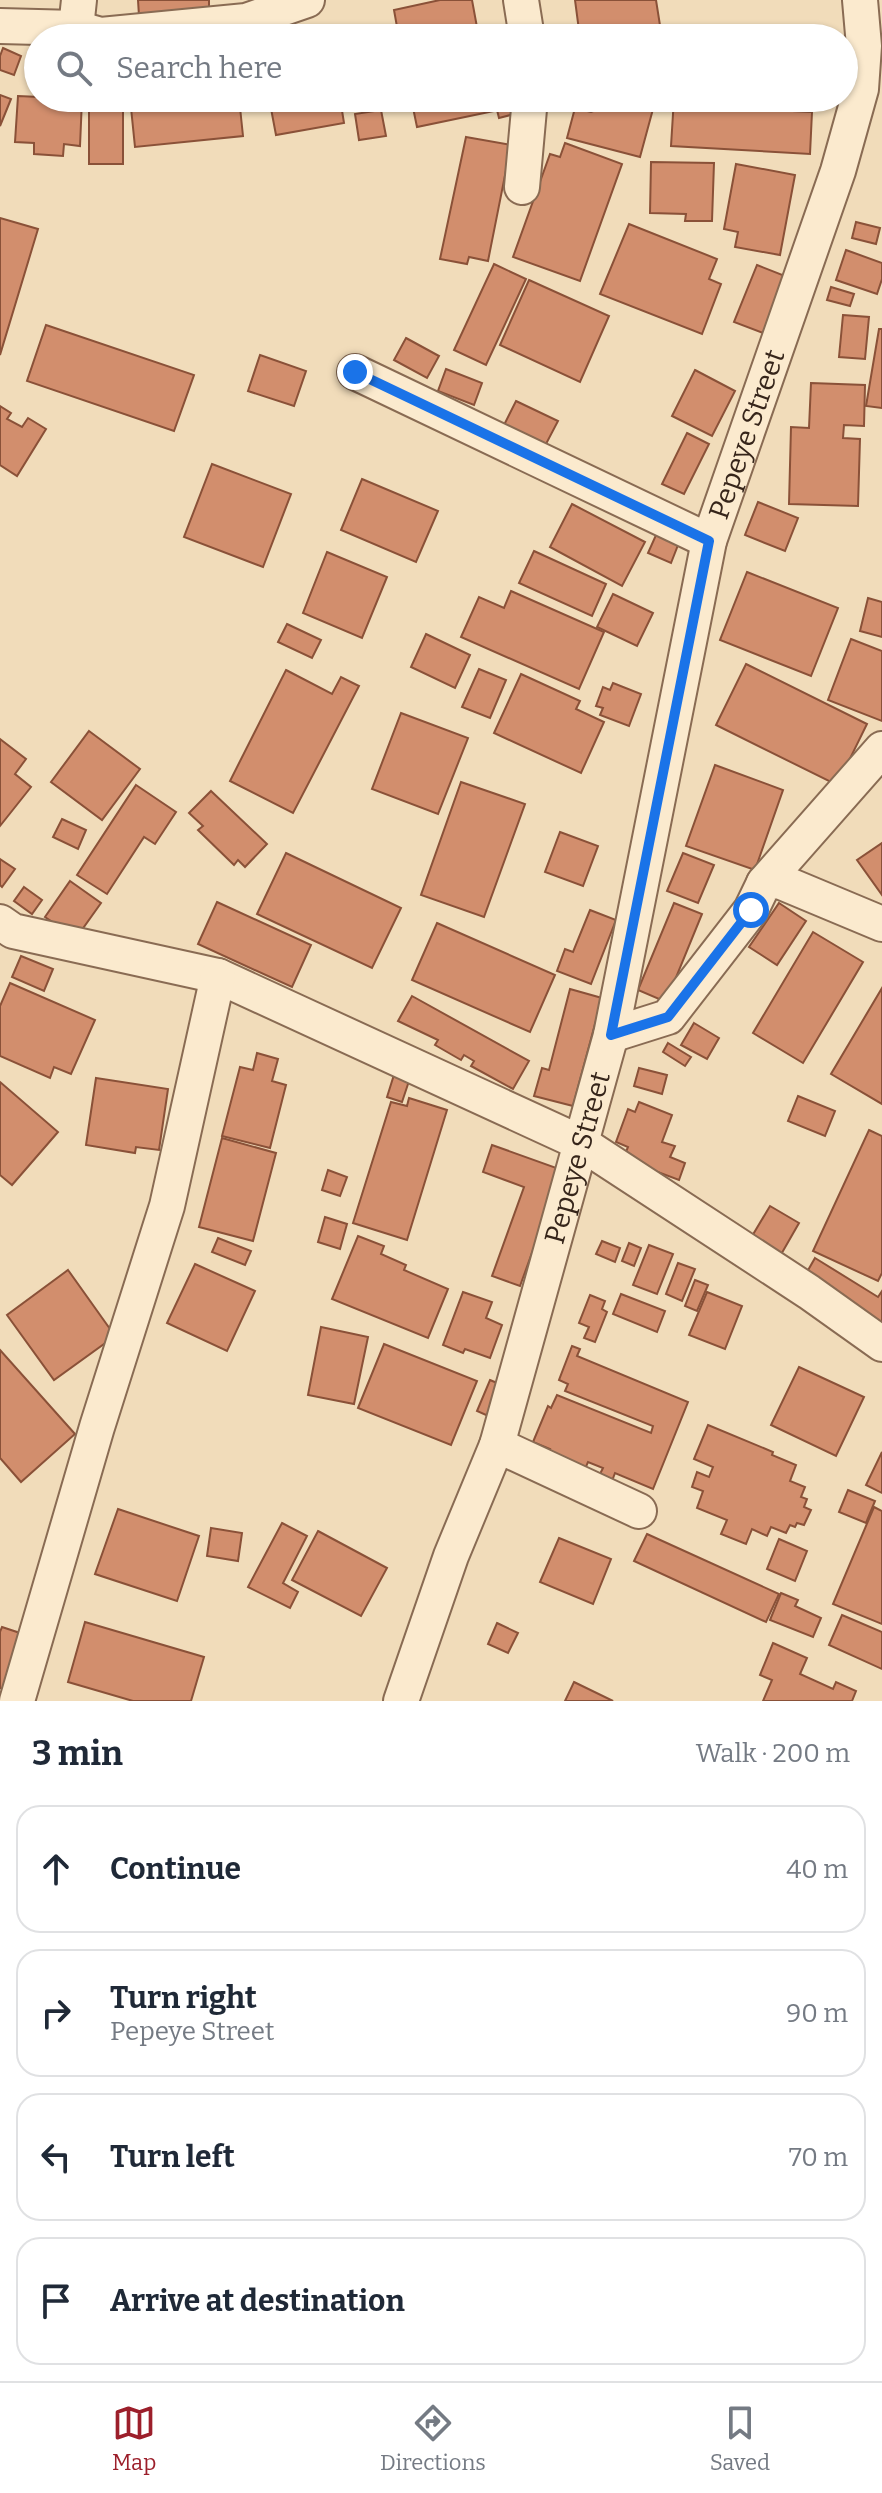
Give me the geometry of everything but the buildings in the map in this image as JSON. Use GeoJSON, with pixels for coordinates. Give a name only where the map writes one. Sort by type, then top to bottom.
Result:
{"type":"FeatureCollection","features":[{"type":"Feature","properties":{"kind":"street"},"geometry":{"type":"LineString","coordinates":[[215,24],[246,21],[307,0]]}},
{"type":"Feature","properties":{"kind":"street"},"geometry":{"type":"LineString","coordinates":[[521,0],[525,24]]}},
{"type":"Feature","properties":{"kind":"street","name":"Pepeye Street"},"geometry":{"type":"LineString","coordinates":[[404,1699],[451,1556],[497,1445],[611,1035],[709,541],[838,171],[871,90],[860,0]]}},
{"type":"Feature","properties":{"kind":"street"},"geometry":{"type":"LineString","coordinates":[[0,26],[77,14]]}},
{"type":"Feature","properties":{"kind":"street"},"geometry":{"type":"LineString","coordinates":[[522,187],[529,112]]}},
{"type":"Feature","properties":{"kind":"street"},"geometry":{"type":"LineString","coordinates":[[355,372],[709,541]]}},
{"type":"Feature","properties":{"kind":"street"},"geometry":{"type":"LineString","coordinates":[[611,1035],[668,1017],[751,910],[764,883],[882,749]]}},
{"type":"Feature","properties":{"kind":"street"},"geometry":{"type":"LineString","coordinates":[[764,883],[779,881],[882,924]]}},
{"type":"Feature","properties":{"kind":"street"},"geometry":{"type":"LineString","coordinates":[[4,934],[218,976],[581,1143],[809,1292],[882,1344]]}},
{"type":"Feature","properties":{"kind":"street"},"geometry":{"type":"LineString","coordinates":[[17,1701],[97,1427],[167,1206],[218,976]]}},
{"type":"Feature","properties":{"kind":"street"},"geometry":{"type":"LineString","coordinates":[[497,1445],[639,1511]]}},
{"type":"Feature","properties":{"kind":"route"},"geometry":{"type":"LineString","coordinates":[[355,372],[709,541],[611,1035],[668,1017],[751,910]]}}]}
